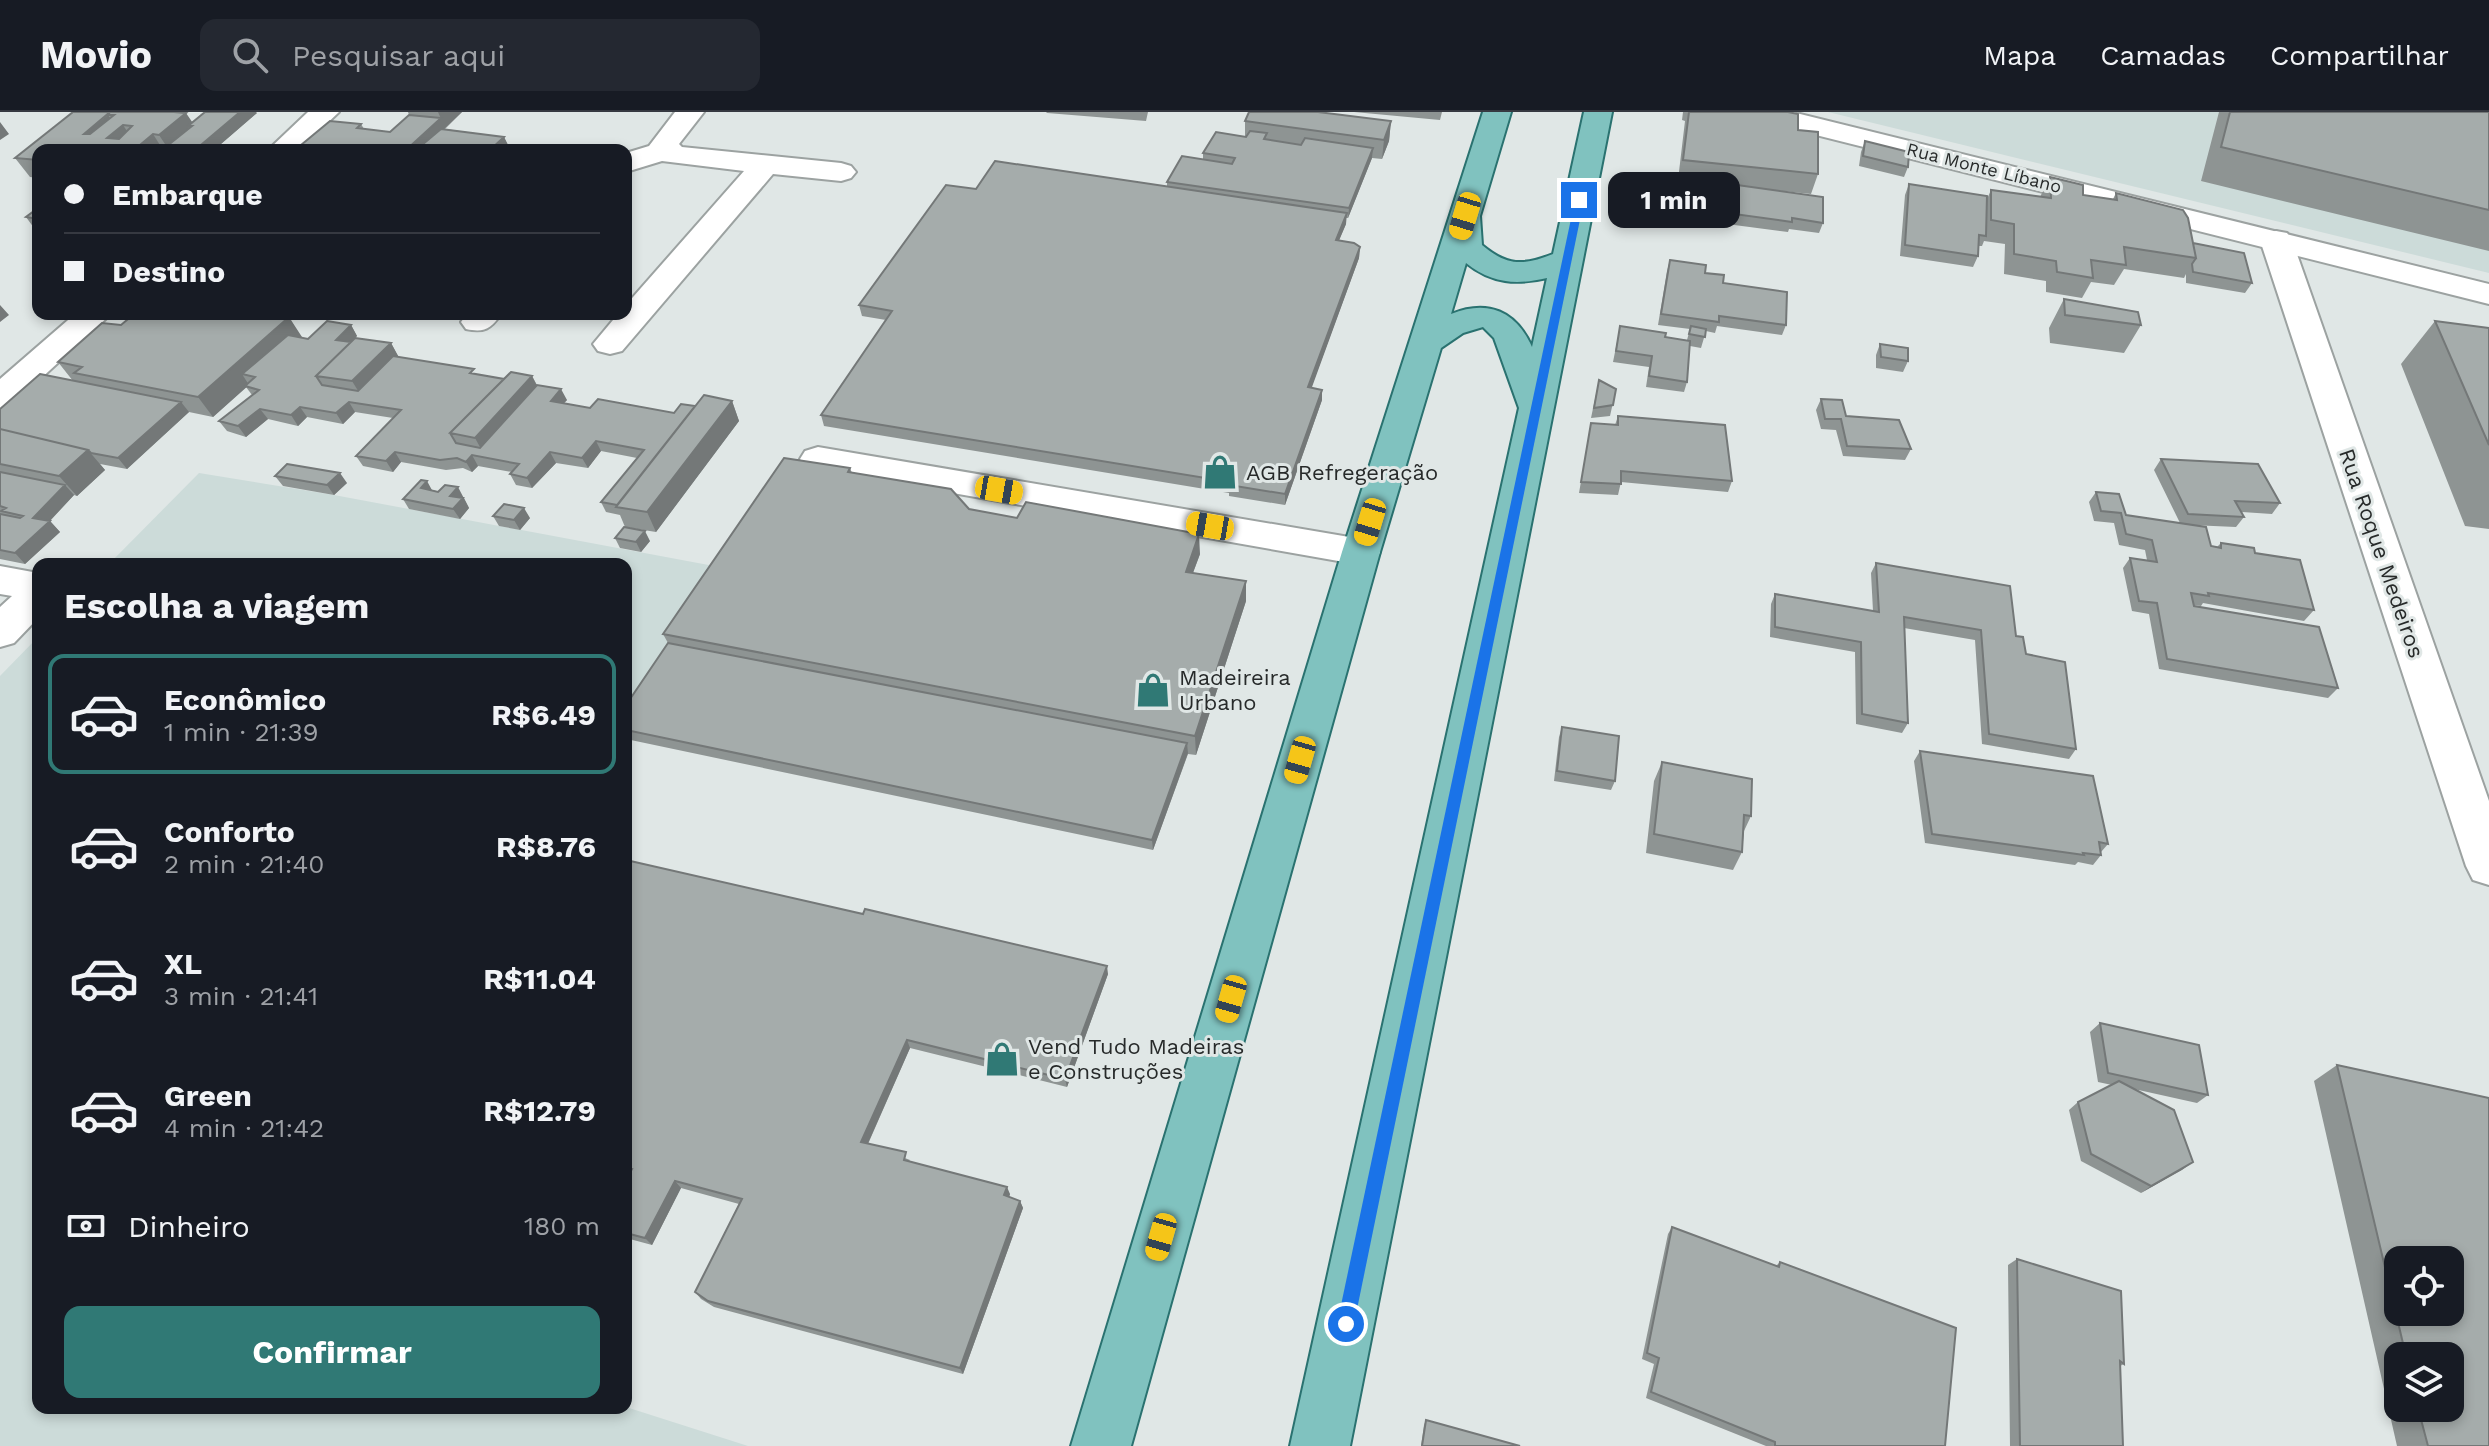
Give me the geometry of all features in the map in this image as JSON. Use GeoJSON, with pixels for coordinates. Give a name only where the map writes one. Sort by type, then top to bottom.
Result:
{"type":"FeatureCollection","features":[{"type":"Feature","properties":{"kind":"main road"},"geometry":{"type":"LineString","coordinates":[[1101,1446],[1361,552],[1497,112]]}},
{"type":"Feature","properties":{"kind":"main road"},"geometry":{"type":"LineString","coordinates":[[1320,1446],[1598,112]]}},
{"type":"Feature","properties":{"kind":"main road"},"geometry":{"type":"LineString","coordinates":[[1465,216],[1467,248],[1487,267],[1515,275],[1534,274],[1567,259]]}},
{"type":"Feature","properties":{"kind":"main road"},"geometry":{"type":"LineString","coordinates":[[1424,344],[1462,318],[1484,315],[1503,324],[1515,341],[1535,409]]}},
{"type":"Feature","properties":{"kind":"street"},"geometry":{"type":"LineString","coordinates":[[289,144],[325,112]]}},
{"type":"Feature","properties":{"kind":"street"},"geometry":{"type":"LineString","coordinates":[[690,112],[663,145],[673,155],[841,172]]}},
{"type":"Feature","properties":{"kind":"street","name":"Rua Monte Líbano"},"geometry":{"type":"LineString","coordinates":[[1758,112],[2489,294]]}},
{"type":"Feature","properties":{"kind":"street"},"geometry":{"type":"LineString","coordinates":[[632,161],[665,150]]}},
{"type":"Feature","properties":{"kind":"street"},"geometry":{"type":"LineString","coordinates":[[632,319],[764,166]]}},
{"type":"Feature","properties":{"kind":"street","name":"Rua Roque Medeiros"},"geometry":{"type":"LineString","coordinates":[[2276,240],[2489,866]]}},
{"type":"Feature","properties":{"kind":"street"},"geometry":{"type":"LineString","coordinates":[[0,397],[88,320]]}},
{"type":"Feature","properties":{"kind":"street"},"geometry":{"type":"LineString","coordinates":[[610,344],[631,320]]}},
{"type":"Feature","properties":{"kind":"street"},"geometry":{"type":"LineString","coordinates":[[818,459],[1361,552]]}},
{"type":"Feature","properties":{"kind":"street"},"geometry":{"type":"LineString","coordinates":[[0,580],[32,586]]}},
{"type":"Feature","properties":{"kind":"street"},"geometry":{"type":"LineString","coordinates":[[0,632],[32,600]]}},
{"type":"Feature","properties":{"kind":"shaded area"},"geometry":{"type":"Polygon","coordinates":[[[1828,112],[2489,112],[2489,273],[1828,112]]]}},
{"type":"Feature","properties":{"kind":"shaded area"},"geometry":{"type":"Polygon","coordinates":[[[199,473],[730,569],[632,714],[632,558],[115,558],[199,473]]]}},
{"type":"Feature","properties":{"kind":"shaded area"},"geometry":{"type":"Polygon","coordinates":[[[32,643],[32,1414],[632,1414],[632,1409],[748,1446],[0,1446],[0,676],[32,643]]]}},
{"type":"Feature","properties":{"kind":"building"},"geometry":{"type":"Polygon","coordinates":[[[73,112],[110,112],[174,112],[186,113],[159,135],[153,134],[141,144],[33,144],[73,112]],[[110,112],[84,134],[90,134],[114,115],[108,115],[110,112]],[[123,125],[107,138],[119,139],[132,126],[123,125]]]}},
{"type":"Feature","properties":{"kind":"building"},"geometry":{"type":"Polygon","coordinates":[[[205,112],[240,112],[202,144],[170,144],[192,126],[188,126],[205,112]]]}},
{"type":"Feature","properties":{"kind":"building"},"geometry":{"type":"Polygon","coordinates":[[[1249,112],[1318,112],[1391,121],[1384,140],[1245,121],[1249,112]]]}},
{"type":"Feature","properties":{"kind":"building"},"geometry":{"type":"Polygon","coordinates":[[[1689,112],[1798,114],[1798,130],[1818,132],[1818,174],[1683,160],[1689,112]]]}},
{"type":"Feature","properties":{"kind":"building"},"geometry":{"type":"Polygon","coordinates":[[[2230,112],[2489,112],[2489,210],[2221,147],[2230,112]]]}},
{"type":"Feature","properties":{"kind":"building"},"geometry":{"type":"Polygon","coordinates":[[[409,115],[441,118],[413,144],[302,144],[330,121],[361,124],[357,128],[390,132],[409,115]]]}},
{"type":"Feature","properties":{"kind":"building"},"geometry":{"type":"Polygon","coordinates":[[[441,129],[504,137],[496,144],[423,144],[441,129]]]}},
{"type":"Feature","properties":{"kind":"building"},"geometry":{"type":"Polygon","coordinates":[[[1250,131],[1267,133],[1264,139],[1301,145],[1305,138],[1373,148],[1349,208],[1167,182],[1182,156],[1232,164],[1235,158],[1203,153],[1216,132],[1246,137],[1250,131]]]}},
{"type":"Feature","properties":{"kind":"building"},"geometry":{"type":"Polygon","coordinates":[[[1865,141],[1909,152],[1908,167],[1863,156],[1865,141]]]}},
{"type":"Feature","properties":{"kind":"building"},"geometry":{"type":"Polygon","coordinates":[[[32,145],[32,159],[15,158],[32,145]]]}},
{"type":"Feature","properties":{"kind":"building"},"geometry":{"type":"Polygon","coordinates":[[[995,161],[1347,213],[1336,240],[1360,247],[1308,387],[1322,390],[1285,494],[1229,485],[1230,482],[821,415],[892,311],[859,305],[946,185],[976,189],[995,161]]]}},
{"type":"Feature","properties":{"kind":"building"},"geometry":{"type":"Polygon","coordinates":[[[2050,177],[2083,185],[2083,195],[2117,200],[2116,193],[2183,210],[2188,218],[2196,258],[2124,247],[2126,265],[2091,260],[2093,278],[2057,272],[2056,261],[2014,254],[2014,224],[1991,220],[1991,190],[2051,198],[2050,177]]]}},
{"type":"Feature","properties":{"kind":"building"},"geometry":{"type":"Polygon","coordinates":[[[1687,178],[1823,197],[1823,223],[1792,218],[1792,222],[1683,207],[1687,178]]]}},
{"type":"Feature","properties":{"kind":"building"},"geometry":{"type":"Polygon","coordinates":[[[1909,184],[1987,196],[1986,236],[1979,235],[1978,256],[1905,245],[1909,184]]]}},
{"type":"Feature","properties":{"kind":"building"},"geometry":{"type":"Polygon","coordinates":[[[2193,243],[2244,253],[2252,283],[2193,272],[2192,264],[2196,258],[2193,243]]]}},
{"type":"Feature","properties":{"kind":"building"},"geometry":{"type":"Polygon","coordinates":[[[1670,260],[1706,265],[1705,273],[1724,275],[1723,283],[1787,292],[1786,325],[1719,316],[1719,322],[1661,314],[1670,260]]]}},
{"type":"Feature","properties":{"kind":"building"},"geometry":{"type":"Polygon","coordinates":[[[2064,299],[2138,312],[2141,325],[2065,315],[2064,299]]]}},
{"type":"Feature","properties":{"kind":"building"},"geometry":{"type":"Polygon","coordinates":[[[127,320],[286,320],[198,397],[74,373],[82,367],[58,362],[102,323],[121,325],[127,320]]]}},
{"type":"Feature","properties":{"kind":"building"},"geometry":{"type":"Polygon","coordinates":[[[327,321],[351,325],[336,340],[351,342],[316,376],[322,385],[358,391],[393,356],[474,369],[470,373],[504,379],[450,433],[456,443],[480,448],[537,385],[561,389],[551,401],[590,408],[598,399],[674,413],[681,404],[695,406],[617,505],[601,502],[644,450],[596,441],[582,458],[550,452],[527,478],[510,474],[519,464],[472,455],[466,462],[457,458],[440,460],[395,452],[386,461],[356,456],[401,410],[349,402],[336,413],[300,407],[291,415],[260,409],[238,426],[219,421],[259,390],[245,386],[255,377],[242,374],[288,335],[308,339],[327,321]]]}},
{"type":"Feature","properties":{"kind":"building"},"geometry":{"type":"Polygon","coordinates":[[[2435,321],[2489,328],[2489,445],[2435,321]]]}},
{"type":"Feature","properties":{"kind":"building"},"geometry":{"type":"Polygon","coordinates":[[[1620,326],[1666,333],[1665,337],[1690,341],[1687,382],[1649,376],[1652,356],[1616,351],[1620,326]]]}},
{"type":"Feature","properties":{"kind":"building"},"geometry":{"type":"Polygon","coordinates":[[[1691,326],[1706,329],[1705,337],[1689,334],[1691,326]]]}},
{"type":"Feature","properties":{"kind":"building"},"geometry":{"type":"Polygon","coordinates":[[[355,338],[391,343],[352,381],[316,376],[355,338]]]}},
{"type":"Feature","properties":{"kind":"building"},"geometry":{"type":"Polygon","coordinates":[[[1880,344],[1908,348],[1908,361],[1881,357],[1880,344]]]}},
{"type":"Feature","properties":{"kind":"building"},"geometry":{"type":"Polygon","coordinates":[[[511,372],[532,376],[475,438],[450,433],[511,372]]]}},
{"type":"Feature","properties":{"kind":"building"},"geometry":{"type":"Polygon","coordinates":[[[40,374],[181,402],[118,458],[0,429],[0,409],[40,374]]]}},
{"type":"Feature","properties":{"kind":"building"},"geometry":{"type":"Polygon","coordinates":[[[1599,380],[1616,389],[1613,405],[1594,408],[1599,380]]]}},
{"type":"Feature","properties":{"kind":"building"},"geometry":{"type":"Polygon","coordinates":[[[704,395],[732,401],[647,512],[616,507],[704,395]]]}},
{"type":"Feature","properties":{"kind":"building"},"geometry":{"type":"Polygon","coordinates":[[[1821,399],[1842,400],[1846,416],[1899,420],[1911,449],[1847,446],[1841,419],[1825,419],[1821,399]]]}},
{"type":"Feature","properties":{"kind":"building"},"geometry":{"type":"Polygon","coordinates":[[[1618,416],[1725,425],[1732,481],[1621,471],[1621,484],[1581,482],[1591,423],[1618,425],[1618,416]]]}},
{"type":"Feature","properties":{"kind":"building"},"geometry":{"type":"Polygon","coordinates":[[[0,429],[88,450],[59,476],[0,464],[0,429]]]}},
{"type":"Feature","properties":{"kind":"building"},"geometry":{"type":"Polygon","coordinates":[[[784,458],[951,489],[969,509],[1017,518],[1026,502],[1199,534],[1186,572],[1246,581],[1195,736],[663,634],[784,458]]]}},
{"type":"Feature","properties":{"kind":"building"},"geometry":{"type":"Polygon","coordinates":[[[2161,459],[2258,464],[2280,503],[2235,501],[2244,517],[2188,514],[2161,459]]]}},
{"type":"Feature","properties":{"kind":"building"},"geometry":{"type":"Polygon","coordinates":[[[287,464],[340,473],[327,485],[275,476],[287,464]]]}},
{"type":"Feature","properties":{"kind":"building"},"geometry":{"type":"Polygon","coordinates":[[[0,472],[65,485],[33,518],[50,521],[15,553],[0,550],[0,514],[23,516],[1,511],[6,508],[0,506],[0,472]]]}},
{"type":"Feature","properties":{"kind":"building"},"geometry":{"type":"Polygon","coordinates":[[[421,480],[427,481],[421,488],[438,492],[445,485],[458,487],[450,496],[463,498],[453,509],[403,499],[421,480]]]}},
{"type":"Feature","properties":{"kind":"building"},"geometry":{"type":"Polygon","coordinates":[[[2096,492],[2119,494],[2126,515],[2206,527],[2211,546],[2221,548],[2221,543],[2254,548],[2255,553],[2300,560],[2314,610],[2208,593],[2209,596],[2191,593],[2194,606],[2319,627],[2338,688],[2167,659],[2157,603],[2139,601],[2130,558],[2157,562],[2152,540],[2126,534],[2121,513],[2101,511],[2096,492]]]}},
{"type":"Feature","properties":{"kind":"building"},"geometry":{"type":"Polygon","coordinates":[[[504,504],[524,508],[514,520],[493,516],[504,504]]]}},
{"type":"Feature","properties":{"kind":"building"},"geometry":{"type":"Polygon","coordinates":[[[624,527],[645,531],[636,542],[615,538],[624,527]]]}},
{"type":"Feature","properties":{"kind":"building"},"geometry":{"type":"Polygon","coordinates":[[[1876,563],[2010,586],[2016,636],[2023,637],[2026,654],[2065,662],[2076,749],[1989,734],[1981,630],[1904,617],[1908,723],[1862,714],[1861,642],[1775,627],[1775,594],[1879,612],[1876,563]]]}},
{"type":"Feature","properties":{"kind":"building"},"geometry":{"type":"Polygon","coordinates":[[[668,643],[1187,743],[1152,840],[632,731],[632,696],[668,643]]]}},
{"type":"Feature","properties":{"kind":"building"},"geometry":{"type":"Polygon","coordinates":[[[1562,727],[1619,736],[1615,781],[1557,771],[1562,727]]]}},
{"type":"Feature","properties":{"kind":"building"},"geometry":{"type":"Polygon","coordinates":[[[1920,751],[2093,776],[2108,844],[2099,842],[2101,855],[2084,855],[1932,834],[1920,751]]]}},
{"type":"Feature","properties":{"kind":"building"},"geometry":{"type":"Polygon","coordinates":[[[1662,762],[1752,779],[1751,816],[1744,815],[1742,852],[1654,834],[1662,762]]]}},
{"type":"Feature","properties":{"kind":"building"},"geometry":{"type":"Polygon","coordinates":[[[632,861],[863,914],[865,909],[1107,966],[1065,1079],[907,1040],[861,1142],[906,1152],[904,1160],[1007,1187],[1004,1195],[1020,1201],[960,1368],[708,1301],[695,1292],[742,1199],[675,1181],[645,1238],[632,1235],[632,861]]]}},
{"type":"Feature","properties":{"kind":"building"},"geometry":{"type":"Polygon","coordinates":[[[2100,1023],[2199,1045],[2208,1095],[2108,1073],[2100,1023]]]}},
{"type":"Feature","properties":{"kind":"building"},"geometry":{"type":"Polygon","coordinates":[[[2337,1065],[2489,1098],[2489,1446],[2428,1446],[2422,1422],[2464,1422],[2464,1342],[2403,1342],[2399,1326],[2464,1326],[2464,1246],[2384,1246],[2384,1263],[2337,1065]]]}},
{"type":"Feature","properties":{"kind":"building"},"geometry":{"type":"Polygon","coordinates":[[[2119,1081],[2174,1110],[2193,1162],[2151,1186],[2091,1154],[2078,1102],[2119,1081]]]}},
{"type":"Feature","properties":{"kind":"building"},"geometry":{"type":"Polygon","coordinates":[[[1672,1227],[1779,1267],[1780,1262],[1956,1328],[1945,1446],[1775,1446],[1775,1442],[1651,1392],[1659,1358],[1647,1353],[1672,1227]]]}},
{"type":"Feature","properties":{"kind":"building"},"geometry":{"type":"Polygon","coordinates":[[[2017,1259],[2121,1291],[2123,1446],[2020,1446],[2017,1259]]]}},
{"type":"Feature","properties":{"kind":"building"},"geometry":{"type":"Polygon","coordinates":[[[1426,1420],[1520,1446],[1422,1446],[1426,1420]]]}},
{"type":"Feature","properties":{"kind":"place","name":"AGB Refregeração"},"geometry":{"type":"Point","coordinates":[1220,472]}},
{"type":"Feature","properties":{"kind":"place","name":"Madeireira Urbano"},"geometry":{"type":"Point","coordinates":[1153,690]}},
{"type":"Feature","properties":{"kind":"place","name":"Vend Tudo Madeiras e Construções"},"geometry":{"type":"Point","coordinates":[1002,1059]}},
{"type":"Feature","properties":{"kind":"route"},"geometry":{"type":"LineString","coordinates":[[1346,1324],[1579,200]]}}]}
